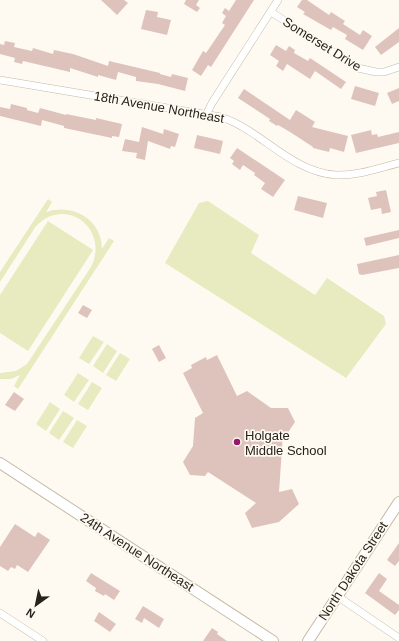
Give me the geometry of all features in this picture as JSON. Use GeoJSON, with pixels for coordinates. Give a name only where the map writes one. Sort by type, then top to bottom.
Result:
{"type":"FeatureCollection","features":[{"type":"Feature","properties":{"kind":"main road","name":"24th Avenue Northeast"},"geometry":{"type":"LineString","coordinates":[[0,463],[273,641]]}},
{"type":"Feature","properties":{"kind":"main road","name":"North Dakota Street"},"geometry":{"type":"LineString","coordinates":[[308,641],[337,596],[396,514],[399,502]]}},
{"type":"Feature","properties":{"kind":"street"},"geometry":{"type":"LineString","coordinates":[[206,115],[278,0]]}},
{"type":"Feature","properties":{"kind":"street","name":"Somerset Drive"},"geometry":{"type":"LineString","coordinates":[[271,12],[358,68],[376,72],[384,72],[399,67]]}},
{"type":"Feature","properties":{"kind":"street","name":"18th Avenue Northeast"},"geometry":{"type":"LineString","coordinates":[[0,80],[221,117],[237,124],[298,163],[315,170],[343,175],[399,163]]}},
{"type":"Feature","properties":{"kind":"street"},"geometry":{"type":"LineString","coordinates":[[337,596],[399,638]]}},
{"type":"Feature","properties":{"kind":"street"},"geometry":{"type":"LineString","coordinates":[[0,613],[43,641]]}},
{"type":"Feature","properties":{"kind":"green space"},"geometry":{"type":"Polygon","coordinates":[[[48,199],[52,202],[46,212],[66,210],[75,212],[84,216],[91,222],[97,229],[101,238],[102,249],[109,238],[114,241],[18,389],[14,386],[20,375],[11,379],[0,379],[0,373],[16,371],[27,364],[91,267],[95,253],[95,240],[90,229],[82,221],[72,215],[60,214],[48,217],[36,226],[0,282],[0,272],[48,199]]]}},
{"type":"Feature","properties":{"kind":"green space"},"geometry":{"type":"Polygon","coordinates":[[[208,201],[259,235],[251,253],[315,295],[327,278],[384,316],[386,324],[346,378],[165,263],[199,203],[208,201]]]}},
{"type":"Feature","properties":{"kind":"green space"},"geometry":{"type":"Polygon","coordinates":[[[48,221],[93,250],[28,351],[0,333],[0,295],[48,221]]]}},
{"type":"Feature","properties":{"kind":"green space"},"geometry":{"type":"Polygon","coordinates":[[[93,336],[104,342],[89,364],[79,358],[93,336]]]}},
{"type":"Feature","properties":{"kind":"green space"},"geometry":{"type":"Polygon","coordinates":[[[107,344],[117,351],[103,373],[93,366],[107,344]]]}},
{"type":"Feature","properties":{"kind":"green space"},"geometry":{"type":"Polygon","coordinates":[[[120,353],[130,359],[116,381],[106,375],[120,353]]]}},
{"type":"Feature","properties":{"kind":"green space"},"geometry":{"type":"Polygon","coordinates":[[[78,373],[89,380],[74,402],[64,395],[78,373]]]}},
{"type":"Feature","properties":{"kind":"green space"},"geometry":{"type":"Polygon","coordinates":[[[92,382],[102,388],[88,410],[78,404],[92,382]]]}},
{"type":"Feature","properties":{"kind":"green space"},"geometry":{"type":"Polygon","coordinates":[[[50,402],[60,409],[46,431],[36,424],[50,402]]]}},
{"type":"Feature","properties":{"kind":"green space"},"geometry":{"type":"Polygon","coordinates":[[[63,411],[74,418],[59,440],[49,433],[63,411]]]}},
{"type":"Feature","properties":{"kind":"green space"},"geometry":{"type":"Polygon","coordinates":[[[77,420],[87,426],[73,448],[63,442],[77,420]]]}},
{"type":"Feature","properties":{"kind":"building"},"geometry":{"type":"Polygon","coordinates":[[[101,0],[124,0],[128,3],[117,15],[101,0]]]}},
{"type":"Feature","properties":{"kind":"building"},"geometry":{"type":"Polygon","coordinates":[[[186,0],[199,0],[196,5],[200,8],[197,12],[184,4],[186,0]]]}},
{"type":"Feature","properties":{"kind":"building"},"geometry":{"type":"Polygon","coordinates":[[[236,0],[254,0],[211,67],[208,65],[201,76],[192,70],[203,51],[206,53],[225,25],[222,23],[226,16],[222,13],[225,8],[229,11],[236,0]]]}},
{"type":"Feature","properties":{"kind":"building"},"geometry":{"type":"Polygon","coordinates":[[[302,0],[307,0],[329,15],[331,12],[345,21],[343,24],[360,35],[363,30],[372,36],[363,50],[345,39],[347,35],[333,27],[331,30],[303,14],[305,12],[297,7],[302,0]]]}},
{"type":"Feature","properties":{"kind":"building"},"geometry":{"type":"Polygon","coordinates":[[[146,10],[158,12],[157,17],[171,20],[167,35],[141,29],[146,10]]]}},
{"type":"Feature","properties":{"kind":"building"},"geometry":{"type":"Polygon","coordinates":[[[399,28],[399,42],[381,55],[375,47],[399,28]]]}},
{"type":"Feature","properties":{"kind":"building"},"geometry":{"type":"Polygon","coordinates":[[[5,41],[15,43],[14,47],[32,51],[33,48],[53,54],[54,50],[73,54],[108,66],[109,61],[171,77],[172,74],[188,78],[185,91],[158,84],[136,81],[136,77],[118,72],[116,80],[98,75],[98,77],[70,68],[70,72],[23,61],[22,64],[14,62],[15,58],[0,54],[0,44],[4,45],[5,41]]]}},
{"type":"Feature","properties":{"kind":"building"},"geometry":{"type":"Polygon","coordinates":[[[276,45],[286,51],[289,46],[295,50],[294,53],[308,61],[310,58],[346,82],[341,89],[315,71],[310,79],[287,64],[283,71],[276,66],[279,61],[270,55],[276,45]]]}},
{"type":"Feature","properties":{"kind":"building"},"geometry":{"type":"Polygon","coordinates":[[[355,86],[379,93],[375,106],[351,99],[355,86]]]}},
{"type":"Feature","properties":{"kind":"building"},"geometry":{"type":"Polygon","coordinates":[[[399,88],[399,101],[392,104],[387,93],[399,88]]]}},
{"type":"Feature","properties":{"kind":"building"},"geometry":{"type":"Polygon","coordinates":[[[244,89],[290,120],[296,110],[315,122],[312,127],[348,136],[344,152],[330,148],[329,152],[313,148],[290,132],[269,121],[270,119],[238,98],[244,89]]]}},
{"type":"Feature","properties":{"kind":"building"},"geometry":{"type":"Polygon","coordinates":[[[11,104],[27,108],[27,110],[38,113],[40,108],[66,115],[96,120],[96,118],[122,124],[119,137],[112,136],[112,138],[64,128],[64,126],[42,120],[41,126],[0,116],[0,107],[10,109],[11,104]]]}},
{"type":"Feature","properties":{"kind":"building"},"geometry":{"type":"Polygon","coordinates":[[[142,127],[163,134],[164,129],[179,134],[175,147],[171,146],[170,149],[148,141],[145,160],[136,158],[137,153],[122,151],[125,139],[139,142],[142,127]]]}},
{"type":"Feature","properties":{"kind":"building"},"geometry":{"type":"Polygon","coordinates":[[[371,130],[372,135],[377,134],[378,137],[399,132],[399,143],[356,153],[351,135],[371,130]]]}},
{"type":"Feature","properties":{"kind":"building"},"geometry":{"type":"Polygon","coordinates":[[[197,135],[223,141],[220,154],[194,148],[197,135]]]}},
{"type":"Feature","properties":{"kind":"building"},"geometry":{"type":"Polygon","coordinates":[[[237,148],[285,180],[273,197],[261,189],[265,183],[254,175],[255,173],[243,165],[240,170],[232,164],[234,161],[230,158],[237,148]]]}},
{"type":"Feature","properties":{"kind":"building"},"geometry":{"type":"Polygon","coordinates":[[[386,190],[391,212],[382,214],[381,208],[371,210],[368,198],[377,196],[376,192],[386,190]]]}},
{"type":"Feature","properties":{"kind":"building"},"geometry":{"type":"Polygon","coordinates":[[[298,196],[327,203],[323,218],[294,210],[298,196]]]}},
{"type":"Feature","properties":{"kind":"building"},"geometry":{"type":"Polygon","coordinates":[[[399,230],[399,238],[366,246],[364,238],[399,230]]]}},
{"type":"Feature","properties":{"kind":"building"},"geometry":{"type":"Polygon","coordinates":[[[399,255],[399,268],[362,275],[359,274],[357,264],[399,255]]]}},
{"type":"Feature","properties":{"kind":"building"},"geometry":{"type":"Polygon","coordinates":[[[83,305],[92,310],[87,318],[78,313],[83,305]]]}},
{"type":"Feature","properties":{"kind":"building"},"geometry":{"type":"Polygon","coordinates":[[[159,345],[166,358],[159,362],[152,349],[159,345]]]}},
{"type":"Feature","properties":{"kind":"building","name":"Holgate Middle School"},"geometry":{"type":"Polygon","coordinates":[[[217,355],[237,396],[247,391],[271,408],[288,408],[295,422],[287,434],[283,434],[279,492],[292,489],[299,504],[279,522],[252,528],[245,513],[256,503],[208,472],[205,476],[190,475],[183,462],[193,446],[195,418],[203,413],[183,373],[192,368],[191,365],[206,357],[207,360],[217,355]]]}},
{"type":"Feature","properties":{"kind":"building"},"geometry":{"type":"Polygon","coordinates":[[[14,392],[24,399],[15,411],[5,405],[14,392]]]}},
{"type":"Feature","properties":{"kind":"building"},"geometry":{"type":"Polygon","coordinates":[[[15,524],[35,537],[38,532],[50,540],[28,572],[17,565],[15,569],[11,567],[8,571],[0,566],[0,547],[15,524]]]}},
{"type":"Feature","properties":{"kind":"building"},"geometry":{"type":"Polygon","coordinates":[[[399,543],[399,561],[395,566],[387,560],[399,543]]]}},
{"type":"Feature","properties":{"kind":"building"},"geometry":{"type":"Polygon","coordinates":[[[91,573],[120,591],[114,600],[105,594],[104,596],[95,591],[96,588],[86,581],[91,573]]]}},
{"type":"Feature","properties":{"kind":"building"},"geometry":{"type":"Polygon","coordinates":[[[379,573],[387,579],[379,591],[399,605],[399,610],[395,615],[365,593],[379,573]]]}},
{"type":"Feature","properties":{"kind":"building"},"geometry":{"type":"Polygon","coordinates":[[[143,606],[164,619],[159,628],[144,618],[142,623],[135,619],[143,606]]]}},
{"type":"Feature","properties":{"kind":"building"},"geometry":{"type":"Polygon","coordinates":[[[99,612],[116,624],[110,632],[94,621],[99,612]]]}},
{"type":"Feature","properties":{"kind":"building"},"geometry":{"type":"Polygon","coordinates":[[[212,628],[218,632],[217,634],[227,641],[203,641],[212,628]]]}},
{"type":"Feature","properties":{"kind":"place","name":"Holgate Middle School"},"geometry":{"type":"Point","coordinates":[237,442]}}]}
